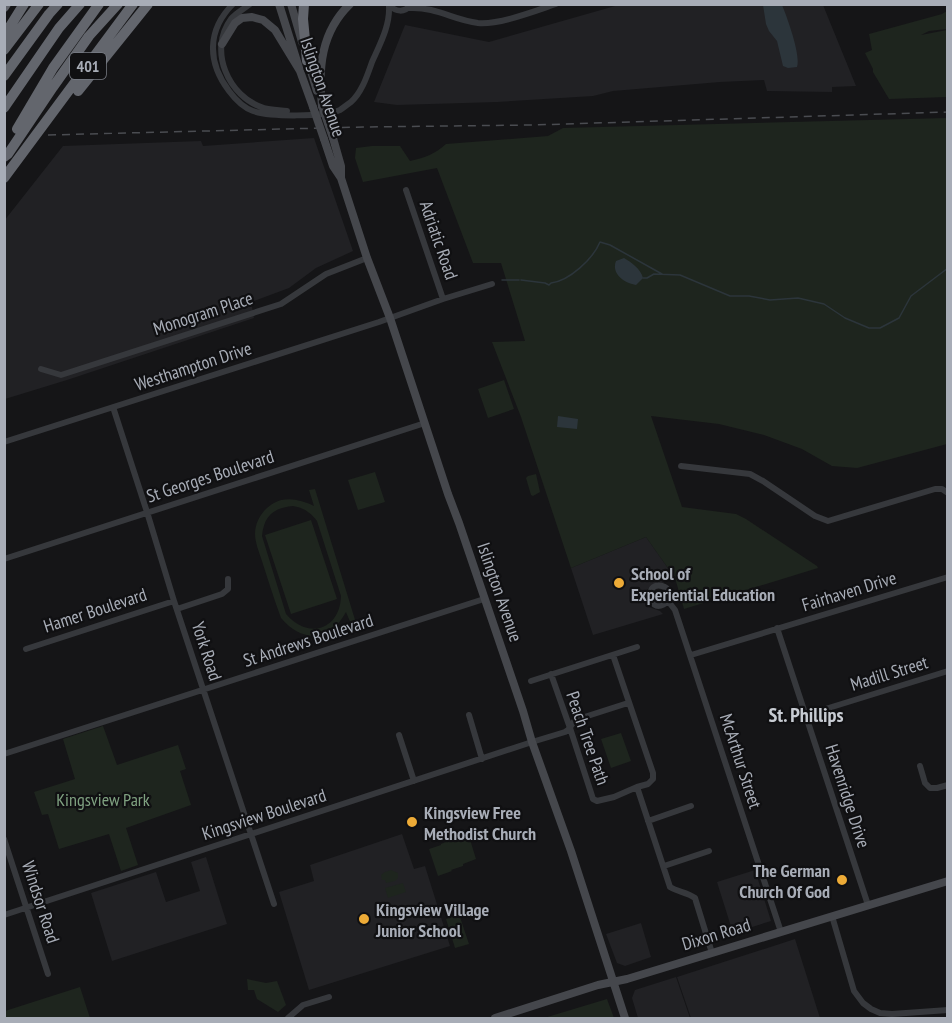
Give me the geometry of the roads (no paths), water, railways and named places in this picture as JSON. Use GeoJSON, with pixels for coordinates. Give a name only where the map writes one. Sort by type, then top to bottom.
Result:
{"type":"FeatureCollection","features":[{"type":"Feature","properties":{"kind":"highway"},"geometry":{"type":"LineString","coordinates":[[4,36],[24,4]]}},
{"type":"Feature","properties":{"kind":"highway"},"geometry":{"type":"LineString","coordinates":[[4,50],[39,4]]}},
{"type":"Feature","properties":{"kind":"highway"},"geometry":{"type":"LineString","coordinates":[[4,76],[58,4]]}},
{"type":"Feature","properties":{"kind":"highway","name":"401"},"geometry":{"type":"LineString","coordinates":[[4,108],[58,28],[80,4]]}},
{"type":"Feature","properties":{"kind":"highway"},"geometry":{"type":"LineString","coordinates":[[4,150],[53,68],[99,4]]}},
{"type":"Feature","properties":{"kind":"highway"},"geometry":{"type":"LineString","coordinates":[[4,157],[90,36],[117,4]]}},
{"type":"Feature","properties":{"kind":"highway","name":"401"},"geometry":{"type":"LineString","coordinates":[[4,178],[133,4]]}},
{"type":"Feature","properties":{"kind":"highway"},"geometry":{"type":"LineString","coordinates":[[42,128],[54,121],[148,4]]}},
{"type":"Feature","properties":{"kind":"highway"},"geometry":{"type":"LineString","coordinates":[[304,4],[303,19],[308,61]]}},
{"type":"Feature","properties":{"kind":"main road","name":"Islington Avenue"},"geometry":{"type":"LineString","coordinates":[[279,4],[300,71],[328,138],[333,166],[340,177],[390,318],[532,742],[571,851],[625,1018]]}},
{"type":"Feature","properties":{"kind":"main road","name":"Islington Avenue"},"geometry":{"type":"LineString","coordinates":[[291,4],[308,61],[315,109]]}},
{"type":"Feature","properties":{"kind":"main road"},"geometry":{"type":"LineString","coordinates":[[315,109],[320,83],[320,65],[326,40],[350,4]]}},
{"type":"Feature","properties":{"kind":"main road"},"geometry":{"type":"LineString","coordinates":[[222,44],[235,23],[242,18],[252,17],[263,20],[275,30],[300,71]]}},
{"type":"Feature","properties":{"kind":"main road","name":"Dixon Road"},"geometry":{"type":"LineString","coordinates":[[495,1018],[554,998],[633,977],[948,881]]}},
{"type":"Feature","properties":{"kind":"street"},"geometry":{"type":"LineString","coordinates":[[233,4],[219,21],[213,50],[217,70],[227,89],[252,111],[270,114],[315,109]]}},
{"type":"Feature","properties":{"kind":"street"},"geometry":{"type":"LineString","coordinates":[[250,4],[232,18],[222,44],[224,69],[237,91],[263,107],[339,110],[359,94],[386,31],[390,14],[389,5]]}},
{"type":"Feature","properties":{"kind":"street"},"geometry":{"type":"LineString","coordinates":[[428,4],[438,11]]}},
{"type":"Feature","properties":{"kind":"street"},"geometry":{"type":"LineString","coordinates":[[386,31],[395,18],[411,6],[438,11],[460,20],[481,23],[502,20],[556,4]]}},
{"type":"Feature","properties":{"kind":"street"},"geometry":{"type":"LineString","coordinates":[[389,5],[395,10],[402,11]]}},
{"type":"Feature","properties":{"kind":"street","name":"Adriatic Road"},"geometry":{"type":"LineString","coordinates":[[406,190],[443,299]]}},
{"type":"Feature","properties":{"kind":"street","name":"Monogram Place"},"geometry":{"type":"LineString","coordinates":[[41,369],[61,375],[281,304],[326,274],[367,258]]}},
{"type":"Feature","properties":{"kind":"street","name":"Westhampton Drive"},"geometry":{"type":"LineString","coordinates":[[4,442],[492,284]]}},
{"type":"Feature","properties":{"kind":"street","name":"York Road"},"geometry":{"type":"LineString","coordinates":[[113,407],[274,904]]}},
{"type":"Feature","properties":{"kind":"street","name":"St Georges Boulevard"},"geometry":{"type":"LineString","coordinates":[[4,559],[425,423]]}},
{"type":"Feature","properties":{"kind":"street"},"geometry":{"type":"LineString","coordinates":[[681,466],[750,474],[815,516],[828,521],[935,489],[942,489],[948,493]]}},
{"type":"Feature","properties":{"kind":"street","name":"Fairhaven Drive"},"geometry":{"type":"LineString","coordinates":[[691,656],[948,577]]}},
{"type":"Feature","properties":{"kind":"street"},"geometry":{"type":"LineString","coordinates":[[177,609],[222,594],[228,589],[228,579]]}},
{"type":"Feature","properties":{"kind":"street","name":"St Andrews Boulevard"},"geometry":{"type":"LineString","coordinates":[[4,754],[484,599]]}},
{"type":"Feature","properties":{"kind":"street","name":"Hamer Boulevard"},"geometry":{"type":"LineString","coordinates":[[26,649],[174,601]]}},
{"type":"Feature","properties":{"kind":"street","name":"McArthur Street"},"geometry":{"type":"LineString","coordinates":[[668,602],[675,610],[691,656],[781,932]]}},
{"type":"Feature","properties":{"kind":"street","name":"Havenridge Drive"},"geometry":{"type":"LineString","coordinates":[[777,628],[868,905]]}},
{"type":"Feature","properties":{"kind":"street"},"geometry":{"type":"LineString","coordinates":[[531,681],[636,647]]}},
{"type":"Feature","properties":{"kind":"street"},"geometry":{"type":"LineString","coordinates":[[613,655],[653,774],[653,779],[648,784],[638,787],[648,821],[670,887],[695,898],[712,953]]}},
{"type":"Feature","properties":{"kind":"street","name":"Madill Street"},"geometry":{"type":"LineString","coordinates":[[806,715],[948,671]]}},
{"type":"Feature","properties":{"kind":"street","name":"Peach Tree Path"},"geometry":{"type":"LineString","coordinates":[[551,674],[593,799],[595,801],[614,797],[638,787]]}},
{"type":"Feature","properties":{"kind":"street","name":"Kingsview Boulevard"},"geometry":{"type":"LineString","coordinates":[[4,915],[565,732],[575,720],[628,703]]}},
{"type":"Feature","properties":{"kind":"street"},"geometry":{"type":"LineString","coordinates":[[469,716],[482,759]]}},
{"type":"Feature","properties":{"kind":"street"},"geometry":{"type":"LineString","coordinates":[[399,735],[414,781]]}},
{"type":"Feature","properties":{"kind":"street"},"geometry":{"type":"LineString","coordinates":[[920,766],[925,783],[930,788],[948,785]]}},
{"type":"Feature","properties":{"kind":"street"},"geometry":{"type":"LineString","coordinates":[[648,821],[691,806]]}},
{"type":"Feature","properties":{"kind":"street","name":"Windsor Road"},"geometry":{"type":"LineString","coordinates":[[4,840],[48,974]]}},
{"type":"Feature","properties":{"kind":"street"},"geometry":{"type":"LineString","coordinates":[[664,866],[709,851]]}},
{"type":"Feature","properties":{"kind":"street"},"geometry":{"type":"LineString","coordinates":[[832,916],[854,991],[863,1003],[880,1013],[891,1014],[948,1010]]}},
{"type":"Feature","properties":{"kind":"street"},"geometry":{"type":"LineString","coordinates":[[288,1018],[303,1005],[329,997]]}},
{"type":"Feature","properties":{"kind":"waterway"},"geometry":{"type":"LineString","coordinates":[[521,280],[549,285],[565,278],[586,262],[600,242],[610,245],[662,274]]}},
{"type":"Feature","properties":{"kind":"waterway"},"geometry":{"type":"LineString","coordinates":[[643,278],[654,274],[680,275],[730,296],[749,296],[770,300],[798,298],[824,304],[845,318],[869,328],[880,328],[899,318],[911,296],[948,268]]}},
{"type":"Feature","properties":{"kind":"waterway"},"geometry":{"type":"LineString","coordinates":[[502,280],[519,280]]}},
{"type":"Feature","properties":{"kind":"railway"},"geometry":{"type":"LineString","coordinates":[[48,135],[532,125],[948,112]]}},
{"type":"Feature","properties":{"kind":"place","name":"School of Experiential Education"},"geometry":{"type":"Point","coordinates":[619,583]}},
{"type":"Feature","properties":{"kind":"place","name":"Kingsview Free Methodist Church"},"geometry":{"type":"Point","coordinates":[412,822]}},
{"type":"Feature","properties":{"kind":"place","name":"The German Church Of God"},"geometry":{"type":"Point","coordinates":[842,880]}},
{"type":"Feature","properties":{"kind":"place","name":"Kingsview Village Junior School"},"geometry":{"type":"Point","coordinates":[364,919]}},
{"type":"Feature","properties":{"kind":"district","name":"St. Phillips"},"geometry":{"type":"Point","coordinates":[806,715]}},
{"type":"Feature","properties":{"kind":"park label","name":"Kingsview Park"},"geometry":{"type":"Point","coordinates":[103,799]}}]}
